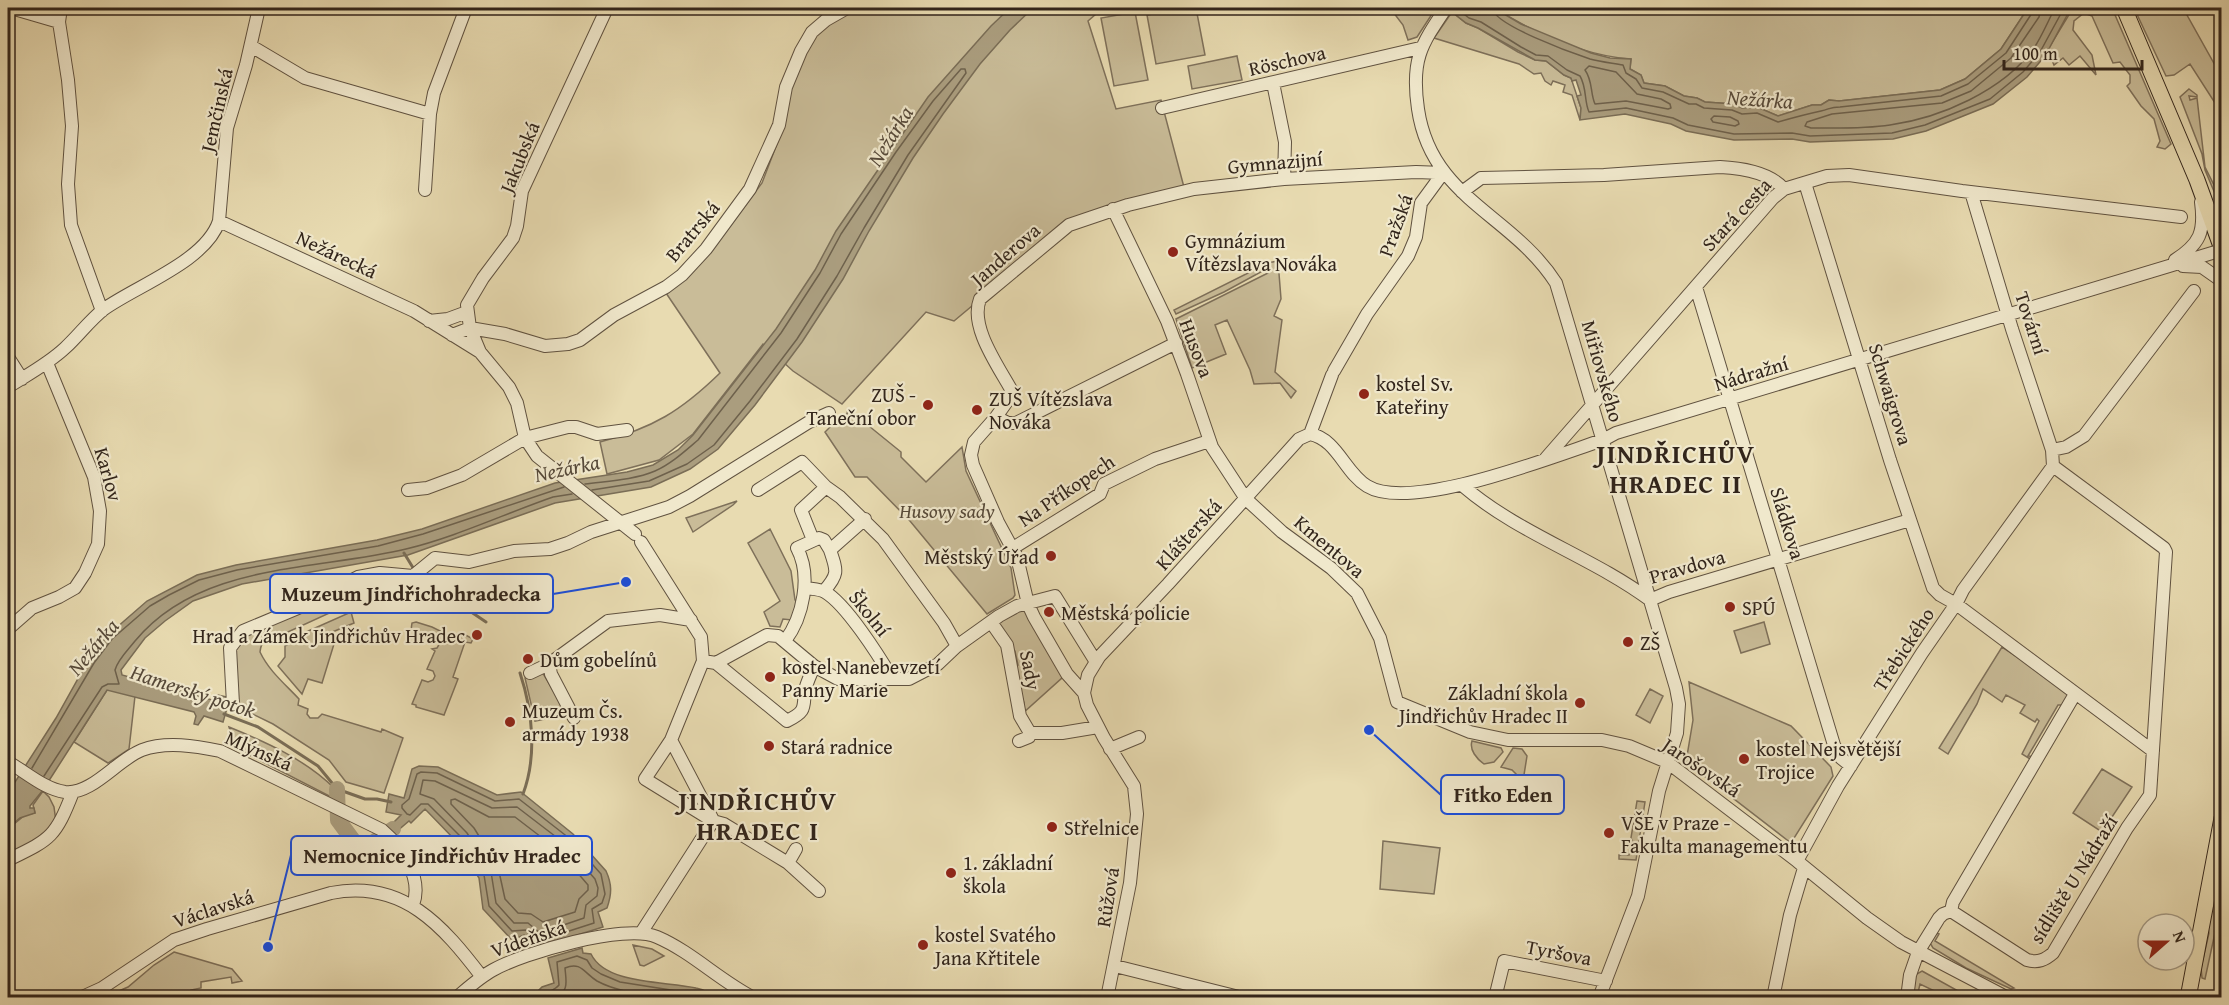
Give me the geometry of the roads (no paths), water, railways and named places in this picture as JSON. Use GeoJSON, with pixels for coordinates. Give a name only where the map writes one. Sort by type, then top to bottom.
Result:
{"type":"FeatureCollection","features":[{"type":"Feature","properties":{"kind":"main road"},"geometry":{"type":"LineString","coordinates":[[2124,8],[2197,180],[2222,249]]}},
{"type":"Feature","properties":{"kind":"main road"},"geometry":{"type":"LineString","coordinates":[[2188,998],[2222,818]]}},
{"type":"Feature","properties":{"kind":"street"},"geometry":{"type":"LineString","coordinates":[[11,8],[58,22]]}},
{"type":"Feature","properties":{"kind":"street"},"geometry":{"type":"LineString","coordinates":[[61,8],[58,22],[68,80],[72,126],[68,184],[71,225],[102,311]]}},
{"type":"Feature","properties":{"kind":"street","name":"Jemčinská"},"geometry":{"type":"LineString","coordinates":[[219,221],[227,128],[251,46],[259,8]]}},
{"type":"Feature","properties":{"kind":"street"},"geometry":{"type":"LineString","coordinates":[[425,190],[429,114],[434,93],[466,8]]}},
{"type":"Feature","properties":{"kind":"street","name":"Jakubská"},"geometry":{"type":"LineString","coordinates":[[467,312],[467,305],[483,278],[513,238],[522,191],[607,8]]}},
{"type":"Feature","properties":{"kind":"street","name":"Bratrská"},"geometry":{"type":"LineString","coordinates":[[470,327],[505,334],[545,346],[568,344],[580,340],[614,315],[681,275],[706,249],[750,189],[779,125],[786,87],[801,51],[812,32],[827,14],[847,8]]}},
{"type":"Feature","properties":{"kind":"street"},"geometry":{"type":"LineString","coordinates":[[1443,173],[1432,156],[1420,125],[1415,78],[1420,48],[1446,8]]}},
{"type":"Feature","properties":{"kind":"street"},"geometry":{"type":"LineString","coordinates":[[251,46],[305,78],[429,114]]}},
{"type":"Feature","properties":{"kind":"street","name":"Röschova"},"geometry":{"type":"LineString","coordinates":[[1162,108],[1420,48]]}},
{"type":"Feature","properties":{"kind":"street"},"geometry":{"type":"LineString","coordinates":[[1273,83],[1286,142],[1284,179]]}},
{"type":"Feature","properties":{"kind":"street"},"geometry":{"type":"LineString","coordinates":[[1462,192],[1481,178],[1604,175],[1710,167],[1746,170],[1774,180],[1784,189]]}},
{"type":"Feature","properties":{"kind":"street","name":"Gymnazijní"},"geometry":{"type":"LineString","coordinates":[[1113,209],[1194,189],[1284,179],[1416,172],[1443,173]]}},
{"type":"Feature","properties":{"kind":"street","name":"Miřiovského"},"geometry":{"type":"LineString","coordinates":[[1443,173],[1528,248],[1548,270],[1562,296],[1669,659],[1678,704],[1677,733],[1659,791],[1638,897],[1599,998]]}},
{"type":"Feature","properties":{"kind":"street","name":"Pražská"},"geometry":{"type":"LineString","coordinates":[[1310,434],[1333,373],[1367,314],[1408,256],[1416,237],[1421,203],[1443,173]]}},
{"type":"Feature","properties":{"kind":"street","name":"Stará cesta"},"geometry":{"type":"LineString","coordinates":[[1546,458],[1773,198],[1784,189],[1827,176],[1850,175],[2181,217]]}},
{"type":"Feature","properties":{"kind":"street"},"geometry":{"type":"LineString","coordinates":[[2163,267],[2192,248],[2199,237],[2203,220],[2197,180]]}},
{"type":"Feature","properties":{"kind":"street","name":"Schwaigrova"},"geometry":{"type":"LineString","coordinates":[[1805,183],[1871,398],[1933,588],[1956,604]]}},
{"type":"Feature","properties":{"kind":"street","name":"Tovární"},"geometry":{"type":"LineString","coordinates":[[1971,192],[2052,450],[2053,466]]}},
{"type":"Feature","properties":{"kind":"street","name":"Husova"},"geometry":{"type":"LineString","coordinates":[[1113,209],[1176,343],[1209,441],[1246,499]]}},
{"type":"Feature","properties":{"kind":"street","name":"Janderova"},"geometry":{"type":"LineString","coordinates":[[1084,693],[1068,674],[1028,604],[1020,565],[973,465],[971,455],[974,442],[1013,393],[981,333],[976,314],[980,299],[1070,225],[1113,209]]}},
{"type":"Feature","properties":{"kind":"street"},"geometry":{"type":"LineString","coordinates":[[2208,210],[2222,220]]}},
{"type":"Feature","properties":{"kind":"street"},"geometry":{"type":"LineString","coordinates":[[8,387],[47,363],[102,311],[192,256],[216,232],[219,221]]}},
{"type":"Feature","properties":{"kind":"street","name":"Nežárecká"},"geometry":{"type":"LineString","coordinates":[[219,221],[414,311],[480,352],[509,387],[517,403],[525,438],[537,456],[638,538],[701,637],[703,661]]}},
{"type":"Feature","properties":{"kind":"street","name":"Nádražní"},"geometry":{"type":"LineString","coordinates":[[1310,434],[1322,438],[1366,486],[1377,490],[1411,493],[1463,486],[1603,440],[1616,433],[2222,249]]}},
{"type":"Feature","properties":{"kind":"street"},"geometry":{"type":"LineString","coordinates":[[2163,267],[2194,265],[2209,270],[2222,281]]}},
{"type":"Feature","properties":{"kind":"street","name":"Sládkova"},"geometry":{"type":"LineString","coordinates":[[1696,287],[1834,745],[1841,758],[1851,766]]}},
{"type":"Feature","properties":{"kind":"street"},"geometry":{"type":"LineString","coordinates":[[2052,450],[2066,447],[2084,436],[2194,291]]}},
{"type":"Feature","properties":{"kind":"street"},"geometry":{"type":"LineString","coordinates":[[429,321],[448,319],[467,312],[480,352]]}},
{"type":"Feature","properties":{"kind":"street"},"geometry":{"type":"LineString","coordinates":[[452,335],[470,327]]}},
{"type":"Feature","properties":{"kind":"street"},"geometry":{"type":"LineString","coordinates":[[996,417],[1008,423],[1016,423],[1176,343]]}},
{"type":"Feature","properties":{"kind":"street"},"geometry":{"type":"LineString","coordinates":[[8,357],[22,379]]}},
{"type":"Feature","properties":{"kind":"street","name":"Karlov"},"geometry":{"type":"LineString","coordinates":[[8,629],[32,608],[75,588],[85,573],[98,544],[100,511],[94,477],[47,363]]}},
{"type":"Feature","properties":{"kind":"street"},"geometry":{"type":"LineString","coordinates":[[233,704],[230,648],[243,631],[298,608],[358,577],[380,573],[417,573],[435,558],[469,562],[514,551],[550,549],[591,532],[669,507],[809,422],[829,413]]}},
{"type":"Feature","properties":{"kind":"street"},"geometry":{"type":"LineString","coordinates":[[408,490],[427,488],[462,475],[525,438],[568,427],[576,427],[597,434],[627,430]]}},
{"type":"Feature","properties":{"kind":"street","name":"Klášterská"},"geometry":{"type":"LineString","coordinates":[[1096,662],[1299,439],[1310,434]]}},
{"type":"Feature","properties":{"kind":"street","name":"Na Příkopech"},"geometry":{"type":"LineString","coordinates":[[1013,548],[1100,494],[1104,484],[1155,459],[1209,441]]}},
{"type":"Feature","properties":{"kind":"street"},"geometry":{"type":"LineString","coordinates":[[758,490],[802,462],[826,487],[840,496],[865,519],[883,539],[944,623],[957,646]]}},
{"type":"Feature","properties":{"kind":"street","name":"Třebického"},"geometry":{"type":"LineString","coordinates":[[1773,998],[1801,864],[1851,766],[1963,590],[2053,466]]}},
{"type":"Feature","properties":{"kind":"street","name":"sídliště U Nádraží"},"geometry":{"type":"LineString","coordinates":[[1951,911],[2028,960],[2037,962],[2049,957],[2150,795],[2166,552],[2164,548],[2053,466]]}},
{"type":"Feature","properties":{"kind":"street","name":"Pravdova"},"geometry":{"type":"LineString","coordinates":[[1463,486],[1547,542],[1621,580],[1650,600],[1910,519]]}},
{"type":"Feature","properties":{"kind":"street"},"geometry":{"type":"LineString","coordinates":[[813,540],[801,510],[826,487]]}},
{"type":"Feature","properties":{"kind":"street","name":"Kmentova"},"geometry":{"type":"LineString","coordinates":[[1246,499],[1282,532],[1331,568],[1357,593],[1380,638],[1397,702]]}},
{"type":"Feature","properties":{"kind":"street"},"geometry":{"type":"LineString","coordinates":[[830,550],[865,519]]}},
{"type":"Feature","properties":{"kind":"street"},"geometry":{"type":"LineString","coordinates":[[784,641],[791,632],[806,588],[797,548],[819,538],[824,540],[830,550],[836,568],[835,578],[824,591]]}},
{"type":"Feature","properties":{"kind":"street"},"geometry":{"type":"LineString","coordinates":[[1621,580],[1632,574],[1638,558]]}},
{"type":"Feature","properties":{"kind":"street","name":"Školní"},"geometry":{"type":"LineString","coordinates":[[806,588],[824,591],[835,601],[862,633],[892,678]]}},
{"type":"Feature","properties":{"kind":"street"},"geometry":{"type":"LineString","coordinates":[[716,663],[767,635],[778,636],[814,666],[838,679],[909,678],[938,664],[957,646],[1017,606],[1055,596],[1096,662],[1088,675],[1084,693]]}},
{"type":"Feature","properties":{"kind":"street"},"geometry":{"type":"LineString","coordinates":[[1956,604],[2153,751]]}},
{"type":"Feature","properties":{"kind":"street"},"geometry":{"type":"LineString","coordinates":[[530,673],[549,664],[608,621],[660,615],[691,621]]}},
{"type":"Feature","properties":{"kind":"street","name":"Sady"},"geometry":{"type":"LineString","coordinates":[[991,622],[1007,645],[1020,716],[1030,732]]}},
{"type":"Feature","properties":{"kind":"street"},"geometry":{"type":"LineString","coordinates":[[814,666],[806,687],[803,711],[787,721],[716,663],[703,661],[671,740],[645,779],[788,863],[819,891]]}},
{"type":"Feature","properties":{"kind":"street"},"geometry":{"type":"LineString","coordinates":[[549,664],[551,674],[574,718]]}},
{"type":"Feature","properties":{"kind":"street","name":"Růžová"},"geometry":{"type":"LineString","coordinates":[[1084,693],[1098,727],[1132,782],[1136,802],[1137,828],[1132,865],[1115,966],[1107,998]]}},
{"type":"Feature","properties":{"kind":"street"},"geometry":{"type":"LineString","coordinates":[[1907,998],[1910,975],[1918,952],[1939,918],[1951,911],[1953,902],[2075,694]]}},
{"type":"Feature","properties":{"kind":"street","name":"Jarošovská"},"geometry":{"type":"LineString","coordinates":[[1397,702],[1470,732],[1508,740],[1610,741],[1629,746],[1667,762],[1801,864],[1866,918],[1918,952],[2000,996]]}},
{"type":"Feature","properties":{"kind":"street"},"geometry":{"type":"LineString","coordinates":[[1019,741],[1029,737],[1030,732],[1062,733],[1098,727]]}},
{"type":"Feature","properties":{"kind":"street"},"geometry":{"type":"LineString","coordinates":[[1110,749],[1139,737]]}},
{"type":"Feature","properties":{"kind":"street"},"geometry":{"type":"LineString","coordinates":[[671,740],[714,821]]}},
{"type":"Feature","properties":{"kind":"street","name":"Mlýnská"},"geometry":{"type":"LineString","coordinates":[[73,792],[84,788],[140,751],[164,746],[193,746],[220,751],[337,807],[387,834],[404,856],[412,874],[416,892],[413,905]]}},
{"type":"Feature","properties":{"kind":"street"},"geometry":{"type":"LineString","coordinates":[[8,860],[38,845],[55,833],[73,792],[52,789],[12,765]]}},
{"type":"Feature","properties":{"kind":"street"},"geometry":{"type":"LineString","coordinates":[[714,821],[641,933],[666,942],[754,998]]}},
{"type":"Feature","properties":{"kind":"street"},"geometry":{"type":"LineString","coordinates":[[788,863],[796,849]]}},
{"type":"Feature","properties":{"kind":"street","name":"Václavská"},"geometry":{"type":"LineString","coordinates":[[80,998],[102,988],[174,940],[331,893],[362,891],[392,896],[413,905],[448,936],[482,977]]}},
{"type":"Feature","properties":{"kind":"street","name":"Vídeňská"},"geometry":{"type":"LineString","coordinates":[[456,998],[498,967],[585,939],[608,934],[641,933]]}},
{"type":"Feature","properties":{"kind":"street","name":"Tyršova"},"geometry":{"type":"LineString","coordinates":[[1495,998],[1504,961],[1606,981]]}},
{"type":"Feature","properties":{"kind":"street"},"geometry":{"type":"LineString","coordinates":[[1115,966],[1243,998]]}},
{"type":"Feature","properties":{"kind":"water"},"geometry":{"type":"Polygon","coordinates":[[[1010,8],[1033,8],[980,64],[943,114],[913,158],[843,279],[802,342],[755,405],[718,449],[690,469],[651,487],[555,503],[408,555],[242,584],[193,601],[145,638],[121,670],[122,675],[212,700],[218,695],[227,697],[228,705],[223,722],[204,716],[198,725],[194,724],[196,716],[194,712],[107,690],[43,790],[30,806],[34,808],[35,813],[20,818],[8,828],[8,793],[56,718],[89,659],[108,635],[147,601],[197,575],[236,565],[377,540],[422,529],[555,483],[627,472],[653,465],[678,450],[693,435],[776,329],[815,270],[836,231],[928,97],[1010,8]]]}},
{"type":"Feature","properties":{"kind":"water"},"geometry":{"type":"Polygon","coordinates":[[[1447,8],[1494,8],[1521,24],[1591,53],[1610,58],[1631,59],[1630,69],[1641,75],[1644,83],[1665,86],[1684,96],[1705,102],[1734,104],[1742,108],[1757,107],[1778,116],[1812,105],[1821,105],[1829,100],[1839,101],[1940,90],[1965,79],[2001,49],[2028,8],[2071,8],[2045,56],[2027,77],[1993,104],[1926,131],[1893,139],[1810,142],[1792,139],[1734,140],[1686,131],[1671,124],[1625,114],[1580,120],[1581,108],[1577,96],[1581,95],[1576,80],[1572,81],[1546,61],[1535,60],[1466,23],[1447,8]]]}},
{"type":"Feature","properties":{"kind":"water"},"geometry":{"type":"Polygon","coordinates":[[[419,766],[438,767],[497,795],[521,792],[573,834],[608,876],[611,889],[609,903],[607,908],[598,912],[603,927],[529,950],[524,935],[512,940],[483,909],[479,878],[456,841],[425,809],[411,823],[409,821],[396,832],[390,826],[401,815],[386,812],[389,794],[404,798],[412,769],[419,766]]]}},
{"type":"Feature","properties":{"kind":"water"},"geometry":{"type":"Polygon","coordinates":[[[582,948],[583,953],[591,954],[599,964],[623,977],[699,989],[718,997],[532,997],[542,987],[554,983],[548,958],[582,948]]]}},
{"type":"Feature","properties":{"kind":"waterway"},"geometry":{"type":"LineString","coordinates":[[404,553],[415,571]]}},
{"type":"Feature","properties":{"kind":"waterway"},"geometry":{"type":"LineString","coordinates":[[418,576],[486,622]]}},
{"type":"Feature","properties":{"kind":"waterway"},"geometry":{"type":"LineString","coordinates":[[520,673],[528,703],[532,734],[530,765],[523,794]]}},
{"type":"Feature","properties":{"kind":"waterway","name":"Hamerský potok"},"geometry":{"type":"LineString","coordinates":[[224,714],[258,727],[318,766],[337,789],[365,799],[391,802]]}},
{"type":"Feature","properties":{"kind":"waterway"},"geometry":{"type":"LineString","coordinates":[[337,789],[338,820],[355,843],[371,844],[393,829]]}},
{"type":"Feature","properties":{"kind":"place","name":"Gymnázium Vítězslava Nováka"},"geometry":{"type":"Point","coordinates":[1173,252]}},
{"type":"Feature","properties":{"kind":"place","name":"kostel Sv. Kateřiny"},"geometry":{"type":"Point","coordinates":[1364,394]}},
{"type":"Feature","properties":{"kind":"place","name":"ZUŠ - Taneční obor"},"geometry":{"type":"Point","coordinates":[928,405]}},
{"type":"Feature","properties":{"kind":"place","name":"ZUŠ Vítězslava Nováka"},"geometry":{"type":"Point","coordinates":[977,410]}},
{"type":"Feature","properties":{"kind":"place","name":"Městský Úřad"},"geometry":{"type":"Point","coordinates":[1051,556]}},
{"type":"Feature","properties":{"kind":"place","name":"Muzeum Jindřichohradecka"},"geometry":{"type":"Point","coordinates":[626,582]}},
{"type":"Feature","properties":{"kind":"place","name":"SPÚ"},"geometry":{"type":"Point","coordinates":[1730,607]}},
{"type":"Feature","properties":{"kind":"place","name":"Městská policie"},"geometry":{"type":"Point","coordinates":[1049,612]}},
{"type":"Feature","properties":{"kind":"place","name":"Hrad a Zámek Jindřichův Hradec"},"geometry":{"type":"Point","coordinates":[477,635]}},
{"type":"Feature","properties":{"kind":"place","name":"ZŠ"},"geometry":{"type":"Point","coordinates":[1628,642]}},
{"type":"Feature","properties":{"kind":"place","name":"Dům gobelínů"},"geometry":{"type":"Point","coordinates":[528,659]}},
{"type":"Feature","properties":{"kind":"place","name":"kostel Nanebevzetí Panny Marie"},"geometry":{"type":"Point","coordinates":[770,677]}},
{"type":"Feature","properties":{"kind":"place","name":"Základní škola Jindřichův Hradec II"},"geometry":{"type":"Point","coordinates":[1580,703]}},
{"type":"Feature","properties":{"kind":"place","name":"Muzeum Čs. armády 1938"},"geometry":{"type":"Point","coordinates":[510,722]}},
{"type":"Feature","properties":{"kind":"place","name":"Fitko Eden"},"geometry":{"type":"Point","coordinates":[1369,730]}},
{"type":"Feature","properties":{"kind":"place","name":"Stará radnice"},"geometry":{"type":"Point","coordinates":[769,746]}},
{"type":"Feature","properties":{"kind":"place","name":"kostel Nejsvětější Trojice"},"geometry":{"type":"Point","coordinates":[1744,759]}},
{"type":"Feature","properties":{"kind":"place","name":"Střelnice"},"geometry":{"type":"Point","coordinates":[1052,827]}},
{"type":"Feature","properties":{"kind":"place","name":"VŠE v Praze - Fakulta managementu"},"geometry":{"type":"Point","coordinates":[1609,833]}},
{"type":"Feature","properties":{"kind":"place","name":"1. základní škola"},"geometry":{"type":"Point","coordinates":[951,873]}},
{"type":"Feature","properties":{"kind":"place","name":"kostel Svatého Jana Křtitele"},"geometry":{"type":"Point","coordinates":[923,945]}},
{"type":"Feature","properties":{"kind":"place","name":"Nemocnice Jindřichův Hradec"},"geometry":{"type":"Point","coordinates":[268,947]}},
{"type":"Feature","properties":{"kind":"district","name":"JINDŘICHŮV HRADEC II"},"geometry":{"type":"Point","coordinates":[1676,468]}},
{"type":"Feature","properties":{"kind":"district","name":"JINDŘICHŮV HRADEC I"},"geometry":{"type":"Point","coordinates":[758,815]}},
{"type":"Feature","properties":{"kind":"water label","name":"Nežárka"},"geometry":{"type":"Point","coordinates":[1760,99]}},
{"type":"Feature","properties":{"kind":"water label","name":"Nežárka"},"geometry":{"type":"Point","coordinates":[890,136]}},
{"type":"Feature","properties":{"kind":"water label","name":"Nežárka"},"geometry":{"type":"Point","coordinates":[567,468]}},
{"type":"Feature","properties":{"kind":"water label","name":"Nežárka"},"geometry":{"type":"Point","coordinates":[93,647]}},
{"type":"Feature","properties":{"kind":"park label","name":"Husovy sady"},"geometry":{"type":"Point","coordinates":[947,510]}}]}
